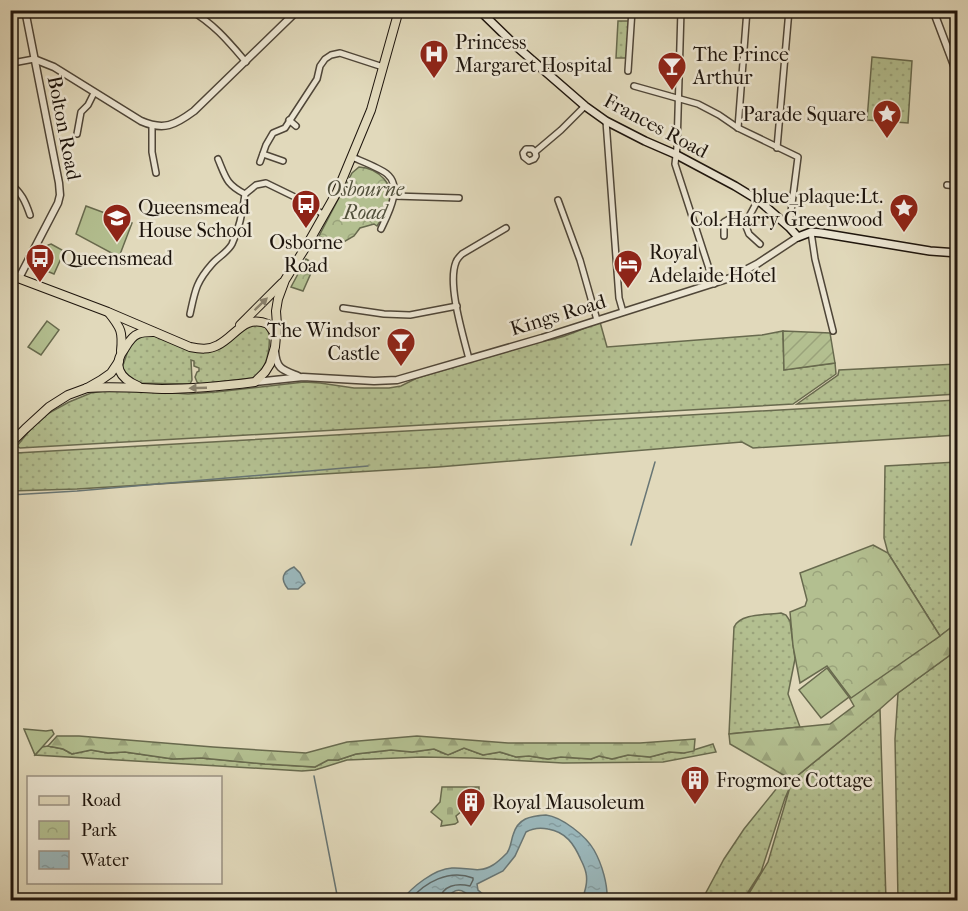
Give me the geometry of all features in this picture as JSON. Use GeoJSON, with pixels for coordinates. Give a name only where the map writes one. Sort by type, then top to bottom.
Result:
{"type":"FeatureCollection","features":[{"type":"Feature","properties":{"kind":"main road"},"geometry":{"type":"LineString","coordinates":[[87,388],[108,386],[204,388],[255,382],[261,378],[270,364],[275,343],[277,305],[285,280],[337,192],[352,157],[371,110],[399,10]]}},
{"type":"Feature","properties":{"kind":"main road","name":"Frances Road"},"geometry":{"type":"LineString","coordinates":[[479,10],[517,47],[585,106],[606,121],[735,186],[758,200],[798,237]]}},
{"type":"Feature","properties":{"kind":"main road"},"geometry":{"type":"LineString","coordinates":[[811,232],[863,238],[930,251],[957,253]]}},
{"type":"Feature","properties":{"kind":"main road","name":"Kings Road"},"geometry":{"type":"LineString","coordinates":[[798,237],[811,232]]}},
{"type":"Feature","properties":{"kind":"main road"},"geometry":{"type":"LineString","coordinates":[[15,277],[199,349],[218,345],[227,339],[285,280]]}},
{"type":"Feature","properties":{"kind":"main road"},"geometry":{"type":"LineString","coordinates":[[108,312],[121,331],[121,374],[123,378],[142,388]]}},
{"type":"Feature","properties":{"kind":"main road"},"geometry":{"type":"LineString","coordinates":[[237,329],[256,321],[262,321],[272,328],[275,343]]}},
{"type":"Feature","properties":{"kind":"main road"},"geometry":{"type":"LineString","coordinates":[[10,444],[49,406],[68,395],[87,388],[111,373],[130,340],[139,333],[153,332]]}},
{"type":"Feature","properties":{"kind":"street","name":"Bolton Road"},"geometry":{"type":"LineString","coordinates":[[15,277],[58,203],[60,195],[25,10]]}},
{"type":"Feature","properties":{"kind":"street"},"geometry":{"type":"LineString","coordinates":[[190,10],[204,18],[224,35],[246,62]]}},
{"type":"Feature","properties":{"kind":"street"},"geometry":{"type":"LineString","coordinates":[[10,59],[18,62],[34,59],[54,68],[124,112],[152,126],[172,125],[194,111],[298,10]]}},
{"type":"Feature","properties":{"kind":"street"},"geometry":{"type":"LineString","coordinates":[[628,71],[632,10]]}},
{"type":"Feature","properties":{"kind":"street"},"geometry":{"type":"LineString","coordinates":[[681,10],[675,164],[714,284]]}},
{"type":"Feature","properties":{"kind":"street"},"geometry":{"type":"LineString","coordinates":[[738,128],[747,10]]}},
{"type":"Feature","properties":{"kind":"street"},"geometry":{"type":"LineString","coordinates":[[777,148],[789,10]]}},
{"type":"Feature","properties":{"kind":"street"},"geometry":{"type":"LineString","coordinates":[[933,10],[957,76]]}},
{"type":"Feature","properties":{"kind":"street"},"geometry":{"type":"LineString","coordinates":[[260,162],[273,133],[285,128],[296,105],[317,79],[320,66],[325,59],[340,53],[383,68]]}},
{"type":"Feature","properties":{"kind":"street"},"geometry":{"type":"LineString","coordinates":[[634,86],[698,104],[738,128],[798,157],[789,227]]}},
{"type":"Feature","properties":{"kind":"street"},"geometry":{"type":"LineString","coordinates":[[77,134],[81,112],[88,105],[94,93]]}},
{"type":"Feature","properties":{"kind":"street"},"geometry":{"type":"LineString","coordinates":[[535,152],[585,106]]}},
{"type":"Feature","properties":{"kind":"street"},"geometry":{"type":"LineString","coordinates":[[290,120],[296,126]]}},
{"type":"Feature","properties":{"kind":"street"},"geometry":{"type":"LineString","coordinates":[[606,121],[619,298],[623,312]]}},
{"type":"Feature","properties":{"kind":"street"},"geometry":{"type":"LineString","coordinates":[[152,126],[152,152],[156,173]]}},
{"type":"Feature","properties":{"kind":"street"},"geometry":{"type":"LineString","coordinates":[[263,154],[283,162]]}},
{"type":"Feature","properties":{"kind":"street"},"geometry":{"type":"LineString","coordinates":[[352,157],[387,174],[393,182],[394,195],[391,209],[381,229]]}},
{"type":"Feature","properties":{"kind":"street"},"geometry":{"type":"LineString","coordinates":[[218,159],[226,180],[233,188],[245,194]]}},
{"type":"Feature","properties":{"kind":"street"},"geometry":{"type":"LineString","coordinates":[[10,183],[26,202],[30,215]]}},
{"type":"Feature","properties":{"kind":"street"},"geometry":{"type":"LineString","coordinates":[[190,314],[194,292],[202,276],[231,246],[241,216],[245,194],[256,185],[266,183],[303,201],[324,215]]}},
{"type":"Feature","properties":{"kind":"street"},"geometry":{"type":"LineString","coordinates":[[947,185],[957,186]]}},
{"type":"Feature","properties":{"kind":"street"},"geometry":{"type":"LineString","coordinates":[[394,195],[459,198]]}},
{"type":"Feature","properties":{"kind":"street"},"geometry":{"type":"LineString","coordinates":[[558,200],[580,260],[597,320]]}},
{"type":"Feature","properties":{"kind":"street"},"geometry":{"type":"LineString","coordinates":[[745,224],[758,200]]}},
{"type":"Feature","properties":{"kind":"street"},"geometry":{"type":"LineString","coordinates":[[724,236],[724,222],[731,218],[745,224],[750,234],[760,244]]}},
{"type":"Feature","properties":{"kind":"street"},"geometry":{"type":"LineString","coordinates":[[469,359],[454,295],[457,260],[462,254],[506,228]]}},
{"type":"Feature","properties":{"kind":"street"},"geometry":{"type":"LineString","coordinates":[[811,232],[815,259],[834,332]]}},
{"type":"Feature","properties":{"kind":"street","name":"Kings Road"},"geometry":{"type":"LineString","coordinates":[[255,382],[301,377],[397,380],[542,338],[714,284],[757,264],[798,237]]}},
{"type":"Feature","properties":{"kind":"street"},"geometry":{"type":"LineString","coordinates":[[344,308],[410,315],[457,306]]}},
{"type":"Feature","properties":{"kind":"street"},"geometry":{"type":"LineString","coordinates":[[275,343],[279,366],[301,377]]}},
{"type":"Feature","properties":{"kind":"green space"},"geometry":{"type":"Polygon","coordinates":[[[618,21],[631,21],[629,58],[616,58],[618,21]]]}},
{"type":"Feature","properties":{"kind":"green space"},"geometry":{"type":"Polygon","coordinates":[[[872,57],[912,61],[908,123],[867,120],[872,57]]]}},
{"type":"Feature","properties":{"kind":"green space","name":"Osbourne Road"},"geometry":{"type":"Polygon","coordinates":[[[359,167],[373,171],[384,179],[390,190],[390,204],[377,226],[374,224],[360,228],[354,236],[340,244],[338,248],[319,236],[352,173],[359,167]]]}},
{"type":"Feature","properties":{"kind":"green space"},"geometry":{"type":"Polygon","coordinates":[[[86,206],[132,223],[119,257],[76,234],[86,206]]]}},
{"type":"Feature","properties":{"kind":"green space"},"geometry":{"type":"Polygon","coordinates":[[[51,244],[62,250],[63,254],[54,274],[37,267],[48,245],[51,244]]]}},
{"type":"Feature","properties":{"kind":"green space"},"geometry":{"type":"Polygon","coordinates":[[[306,259],[315,264],[303,291],[291,287],[306,259]]]}},
{"type":"Feature","properties":{"kind":"green space"},"geometry":{"type":"Polygon","coordinates":[[[47,321],[59,330],[41,355],[28,347],[47,321]]]}},
{"type":"Feature","properties":{"kind":"green space"},"geometry":{"type":"Polygon","coordinates":[[[600,322],[607,347],[762,335],[783,331],[784,370],[835,363],[836,374],[793,404],[20,448],[17,446],[34,425],[49,413],[91,393],[117,389],[188,394],[304,382],[354,388],[389,388],[565,336],[600,322]]]}},
{"type":"Feature","properties":{"kind":"green space"},"geometry":{"type":"Polygon","coordinates":[[[252,324],[266,325],[269,344],[262,370],[259,375],[252,378],[200,384],[195,377],[199,368],[194,366],[194,361],[191,360],[192,380],[190,384],[135,383],[129,381],[122,368],[131,342],[136,337],[153,335],[193,351],[209,352],[223,347],[252,324]]]}},
{"type":"Feature","properties":{"kind":"green space"},"geometry":{"type":"Polygon","coordinates":[[[783,331],[830,333],[835,363],[784,370],[783,331]]]}},
{"type":"Feature","properties":{"kind":"green space"},"geometry":{"type":"Polygon","coordinates":[[[957,364],[957,394],[797,404],[838,375],[839,370],[957,364]]]}},
{"type":"Feature","properties":{"kind":"green space"},"geometry":{"type":"Polygon","coordinates":[[[957,400],[957,435],[753,448],[742,442],[438,467],[11,491],[11,455],[16,453],[957,400]]]}},
{"type":"Feature","properties":{"kind":"green space"},"geometry":{"type":"Polygon","coordinates":[[[957,462],[957,623],[940,636],[888,553],[884,538],[885,466],[957,462]]]}},
{"type":"Feature","properties":{"kind":"green space"},"geometry":{"type":"Polygon","coordinates":[[[873,545],[888,553],[940,636],[851,698],[827,666],[800,683],[790,612],[805,606],[807,600],[800,573],[873,545]]]}},
{"type":"Feature","properties":{"kind":"green space"},"geometry":{"type":"Polygon","coordinates":[[[781,613],[786,615],[790,621],[795,659],[788,694],[800,727],[729,734],[734,627],[737,622],[748,617],[781,613]]]}},
{"type":"Feature","properties":{"kind":"green space"},"geometry":{"type":"Polygon","coordinates":[[[957,623],[957,650],[898,693],[792,780],[730,744],[729,734],[830,724],[854,706],[849,697],[957,623]]]}},
{"type":"Feature","properties":{"kind":"green space"},"geometry":{"type":"Polygon","coordinates":[[[957,650],[957,900],[898,900],[895,739],[898,693],[957,650]]]}},
{"type":"Feature","properties":{"kind":"green space"},"geometry":{"type":"Polygon","coordinates":[[[827,668],[849,697],[821,718],[799,690],[827,668]]]}},
{"type":"Feature","properties":{"kind":"green space"},"geometry":{"type":"Polygon","coordinates":[[[880,709],[886,900],[745,900],[768,862],[790,787],[761,872],[743,900],[702,900],[724,859],[744,829],[785,778],[792,780],[880,709]]]}},
{"type":"Feature","properties":{"kind":"green space"},"geometry":{"type":"Polygon","coordinates":[[[24,729],[52,730],[54,734],[35,755],[24,729]]]}},
{"type":"Feature","properties":{"kind":"green space"},"geometry":{"type":"Polygon","coordinates":[[[57,736],[306,753],[347,742],[417,736],[508,743],[640,743],[695,739],[694,751],[669,752],[650,757],[628,755],[612,759],[599,756],[591,759],[561,757],[548,759],[529,756],[516,757],[500,752],[483,755],[464,748],[448,755],[434,749],[412,752],[391,750],[328,760],[315,767],[201,758],[173,759],[91,750],[72,754],[63,749],[48,746],[57,736]]]}},
{"type":"Feature","properties":{"kind":"green space"},"geometry":{"type":"Polygon","coordinates":[[[713,744],[716,752],[663,762],[563,763],[422,757],[347,760],[315,770],[302,771],[35,755],[42,747],[48,746],[63,749],[72,754],[91,750],[173,759],[201,758],[315,767],[328,760],[391,750],[412,752],[434,749],[450,754],[464,748],[483,755],[500,752],[516,757],[529,756],[548,759],[561,757],[591,759],[599,756],[612,759],[628,755],[650,757],[669,752],[684,753],[713,744]]]}},
{"type":"Feature","properties":{"kind":"green space"},"geometry":{"type":"Polygon","coordinates":[[[442,787],[479,787],[479,805],[473,810],[467,807],[456,816],[458,822],[455,824],[441,826],[442,821],[431,812],[440,802],[442,787]]]}},
{"type":"Feature","properties":{"kind":"water"},"geometry":{"type":"Polygon","coordinates":[[[294,567],[305,583],[298,589],[288,589],[283,579],[287,571],[294,567]]]}},
{"type":"Feature","properties":{"kind":"water"},"geometry":{"type":"Polygon","coordinates":[[[546,815],[566,823],[580,833],[590,845],[602,868],[607,888],[607,900],[582,900],[587,876],[575,849],[560,833],[539,828],[526,832],[515,856],[503,871],[477,884],[478,890],[490,900],[474,900],[459,890],[444,900],[402,900],[417,884],[445,869],[488,868],[507,853],[515,829],[521,821],[546,815]]]}},
{"type":"Feature","properties":{"kind":"waterway"},"geometry":{"type":"LineString","coordinates":[[631,545],[655,462]]}},
{"type":"Feature","properties":{"kind":"waterway"},"geometry":{"type":"LineString","coordinates":[[10,495],[368,466]]}},
{"type":"Feature","properties":{"kind":"waterway"},"geometry":{"type":"LineString","coordinates":[[314,776],[338,900]]}},
{"type":"Feature","properties":{"kind":"place","name":"Princess Margaret Hospital"},"geometry":{"type":"Point","coordinates":[434,80]}},
{"type":"Feature","properties":{"kind":"place","name":"The Prince Arthur"},"geometry":{"type":"Point","coordinates":[672,92]}},
{"type":"Feature","properties":{"kind":"place","name":"Parade Square"},"geometry":{"type":"Point","coordinates":[887,140]}},
{"type":"Feature","properties":{"kind":"place","name":"Osborne Road"},"geometry":{"type":"Point","coordinates":[306,230]}},
{"type":"Feature","properties":{"kind":"place","name":"blue_plaque:Lt. Col. Harry Greenwood"},"geometry":{"type":"Point","coordinates":[904,234]}},
{"type":"Feature","properties":{"kind":"place","name":"Queensmead House School"},"geometry":{"type":"Point","coordinates":[117,244]}},
{"type":"Feature","properties":{"kind":"place","name":"Queensmead"},"geometry":{"type":"Point","coordinates":[40,284]}},
{"type":"Feature","properties":{"kind":"place","name":"Royal Adelaide Hotel"},"geometry":{"type":"Point","coordinates":[628,290]}},
{"type":"Feature","properties":{"kind":"place","name":"The Windsor Castle"},"geometry":{"type":"Point","coordinates":[401,368]}},
{"type":"Feature","properties":{"kind":"place","name":"Frogmore Cottage"},"geometry":{"type":"Point","coordinates":[695,806]}},
{"type":"Feature","properties":{"kind":"place","name":"Royal Mausoleum"},"geometry":{"type":"Point","coordinates":[471,828]}}]}
